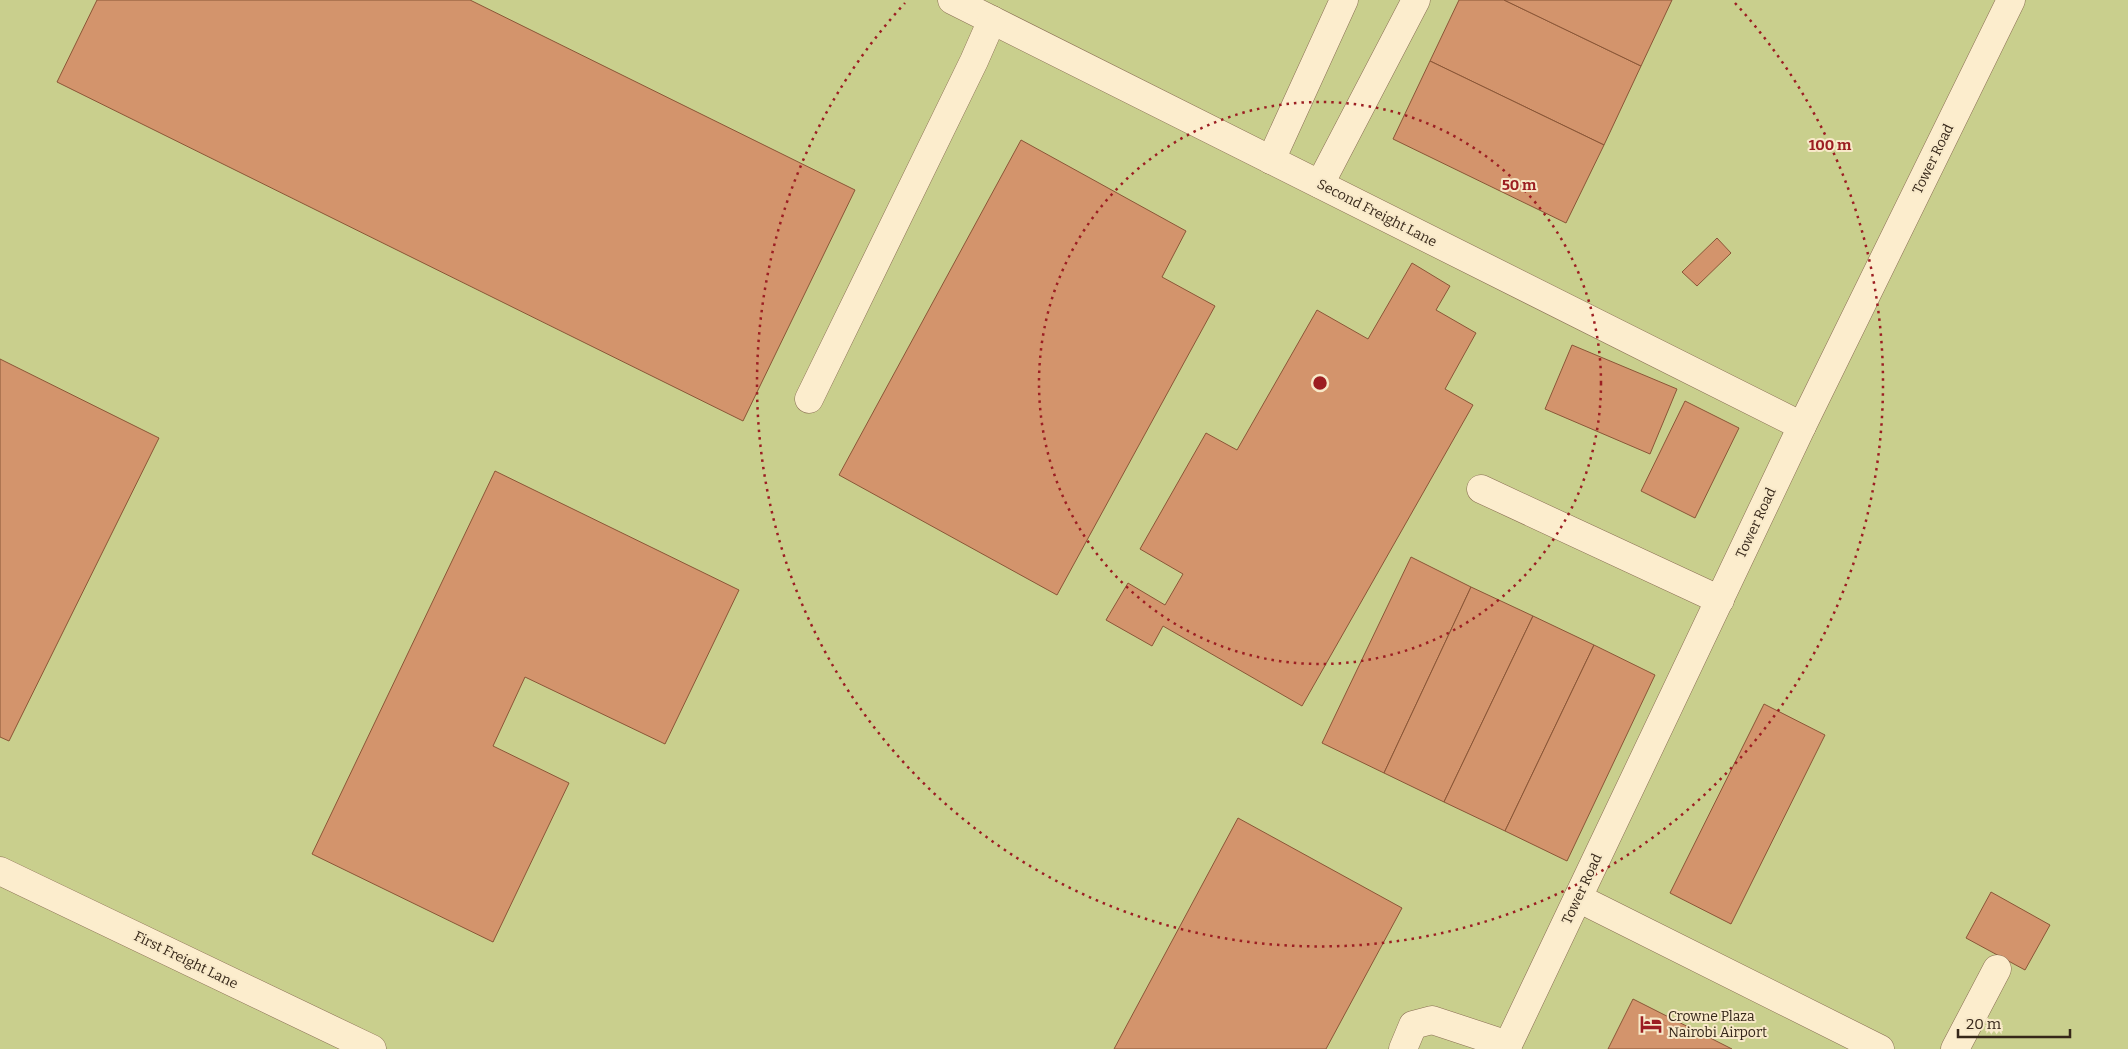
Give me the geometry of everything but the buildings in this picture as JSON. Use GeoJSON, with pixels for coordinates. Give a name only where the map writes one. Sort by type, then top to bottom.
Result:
{"type":"FeatureCollection","features":[{"type":"Feature","properties":{"kind":"lane","name":"Second Freight Lane"},"geometry":{"type":"LineString","coordinates":[[952,0],[1802,426]]}},
{"type":"Feature","properties":{"kind":"lane"},"geometry":{"type":"LineString","coordinates":[[1271,160],[1344,0]]}},
{"type":"Feature","properties":{"kind":"lane"},"geometry":{"type":"LineString","coordinates":[[1320,184],[1416,0]]}},
{"type":"Feature","properties":{"kind":"lane","name":"Tower Road"},"geometry":{"type":"LineString","coordinates":[[1507,1047],[1802,426],[2011,0]]}},
{"type":"Feature","properties":{"kind":"lane"},"geometry":{"type":"LineString","coordinates":[[809,399],[974,61],[992,20]]}},
{"type":"Feature","properties":{"kind":"lane"},"geometry":{"type":"LineString","coordinates":[[1481,489],[1720,600]]}},
{"type":"Feature","properties":{"kind":"lane","name":"First Freight Lane"},"geometry":{"type":"LineString","coordinates":[[0,871],[372,1049]]}},
{"type":"Feature","properties":{"kind":"lane"},"geometry":{"type":"LineString","coordinates":[[1578,898],[1880,1049]]}},
{"type":"Feature","properties":{"kind":"lane"},"geometry":{"type":"LineString","coordinates":[[1955,1049],[1997,969]]}},
{"type":"Feature","properties":{"kind":"lane"},"geometry":{"type":"LineString","coordinates":[[1403,1049],[1413,1025],[1432,1020],[1507,1047]]}},
{"type":"Feature","properties":{"kind":"green space"},"geometry":{"type":"Polygon","coordinates":[[[0,0],[2128,0],[2128,1049],[0,1049],[0,0]]]}},
{"type":"Feature","properties":{"kind":"place","name":"Crowne Plaza Nairobi Airport"},"geometry":{"type":"Point","coordinates":[1651,1024]}}]}
